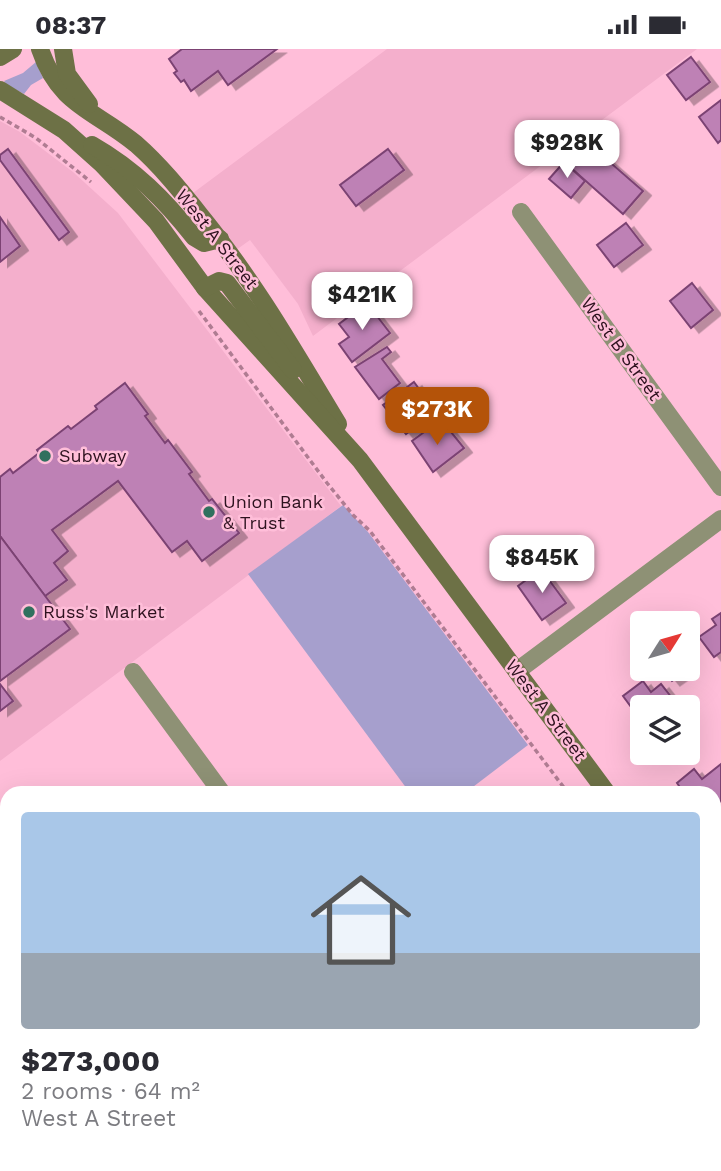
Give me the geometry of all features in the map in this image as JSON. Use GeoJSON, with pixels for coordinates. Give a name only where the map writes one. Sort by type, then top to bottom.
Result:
{"type":"FeatureCollection","features":[{"type":"Feature","properties":{"kind":"main road"},"geometry":{"type":"LineString","coordinates":[[0,57],[13,49]]}},
{"type":"Feature","properties":{"kind":"main road","name":"West A Street"},"geometry":{"type":"LineString","coordinates":[[40,49],[49,72],[67,96],[82,109],[103,120],[154,161],[220,239],[254,285],[360,460],[602,786]]}},
{"type":"Feature","properties":{"kind":"main road"},"geometry":{"type":"LineString","coordinates":[[63,49],[67,73],[103,120]]}},
{"type":"Feature","properties":{"kind":"main road"},"geometry":{"type":"LineString","coordinates":[[0,90],[114,158],[143,180],[194,237],[204,243],[220,239]]}},
{"type":"Feature","properties":{"kind":"main road"},"geometry":{"type":"LineString","coordinates":[[64,130],[130,192],[156,221],[205,288],[219,281],[227,283],[235,290],[360,460]]}},
{"type":"Feature","properties":{"kind":"street","name":"West B Street"},"geometry":{"type":"LineString","coordinates":[[521,212],[721,487]]}},
{"type":"Feature","properties":{"kind":"street"},"geometry":{"type":"LineString","coordinates":[[517,671],[721,519]]}},
{"type":"Feature","properties":{"kind":"street"},"geometry":{"type":"LineString","coordinates":[[133,672],[217,786]]}},
{"type":"Feature","properties":{"kind":"path"},"geometry":{"type":"LineString","coordinates":[[0,117],[36,138],[97,188]]}},
{"type":"Feature","properties":{"kind":"path"},"geometry":{"type":"LineString","coordinates":[[193,305],[327,483],[370,531],[563,786]]}},
{"type":"Feature","properties":{"kind":"shaded area"},"geometry":{"type":"Polygon","coordinates":[[[387,49],[697,49],[313,336],[298,304],[250,240],[236,250],[193,193],[387,49]]]}},
{"type":"Feature","properties":{"kind":"shaded area"},"geometry":{"type":"Polygon","coordinates":[[[36,62],[43,78],[31,85],[24,94],[4,81],[23,73],[36,62]]]}},
{"type":"Feature","properties":{"kind":"shaded area"},"geometry":{"type":"Polygon","coordinates":[[[0,121],[20,132],[73,172],[118,213],[341,506],[0,761],[0,121]]]}},
{"type":"Feature","properties":{"kind":"shaded area"},"geometry":{"type":"Polygon","coordinates":[[[343,505],[368,532],[528,745],[474,786],[405,786],[248,574],[343,505]]]}},
{"type":"Feature","properties":{"kind":"building"},"geometry":{"type":"Polygon","coordinates":[[[182,49],[277,49],[228,85],[218,71],[191,91],[184,80],[181,82],[174,73],[177,71],[169,59],[182,49]]]}},
{"type":"Feature","properties":{"kind":"building"},"geometry":{"type":"Polygon","coordinates":[[[691,57],[710,82],[686,100],[667,75],[691,57]]]}},
{"type":"Feature","properties":{"kind":"building"},"geometry":{"type":"Polygon","coordinates":[[[721,100],[721,140],[718,143],[699,117],[721,100]]]}},
{"type":"Feature","properties":{"kind":"building"},"geometry":{"type":"Polygon","coordinates":[[[589,144],[643,191],[623,214],[570,167],[589,144]]]}},
{"type":"Feature","properties":{"kind":"building"},"geometry":{"type":"Polygon","coordinates":[[[8,149],[69,232],[59,240],[0,160],[0,155],[8,149]]]}},
{"type":"Feature","properties":{"kind":"building"},"geometry":{"type":"Polygon","coordinates":[[[388,149],[404,170],[356,206],[340,185],[388,149]]]}},
{"type":"Feature","properties":{"kind":"building"},"geometry":{"type":"Polygon","coordinates":[[[564,162],[585,181],[571,198],[549,179],[564,162]]]}},
{"type":"Feature","properties":{"kind":"building"},"geometry":{"type":"Polygon","coordinates":[[[0,217],[20,246],[0,262],[0,217]]]}},
{"type":"Feature","properties":{"kind":"building"},"geometry":{"type":"Polygon","coordinates":[[[626,223],[643,245],[614,267],[597,245],[626,223]]]}},
{"type":"Feature","properties":{"kind":"building"},"geometry":{"type":"Polygon","coordinates":[[[692,283],[713,310],[691,328],[670,301],[692,283]]]}},
{"type":"Feature","properties":{"kind":"building"},"geometry":{"type":"Polygon","coordinates":[[[367,303],[390,333],[352,362],[339,344],[349,337],[339,324],[367,303]]]}},
{"type":"Feature","properties":{"kind":"building"},"geometry":{"type":"Polygon","coordinates":[[[387,347],[391,352],[382,359],[400,383],[379,399],[355,367],[387,347]]]}},
{"type":"Feature","properties":{"kind":"building"},"geometry":{"type":"Polygon","coordinates":[[[414,382],[430,404],[420,411],[426,419],[406,434],[383,405],[414,382]]]}},
{"type":"Feature","properties":{"kind":"building"},"geometry":{"type":"Polygon","coordinates":[[[125,383],[165,443],[168,440],[192,472],[189,474],[209,501],[212,499],[239,533],[202,561],[187,541],[172,552],[118,481],[52,530],[68,551],[54,563],[67,580],[45,596],[0,536],[0,477],[10,469],[13,473],[39,453],[37,450],[68,426],[71,429],[125,383]]]}},
{"type":"Feature","properties":{"kind":"building"},"geometry":{"type":"Polygon","coordinates":[[[431,427],[438,435],[447,427],[464,448],[433,472],[412,441],[431,427]]]}},
{"type":"Feature","properties":{"kind":"building","name":"Russ's Market"},"geometry":{"type":"Polygon","coordinates":[[[0,536],[70,629],[0,681],[0,536]]]}},
{"type":"Feature","properties":{"kind":"building"},"geometry":{"type":"Polygon","coordinates":[[[541,569],[566,603],[542,620],[518,586],[541,569]]]}},
{"type":"Feature","properties":{"kind":"building"},"geometry":{"type":"Polygon","coordinates":[[[721,613],[721,652],[714,657],[700,638],[716,625],[712,619],[721,613]]]}},
{"type":"Feature","properties":{"kind":"building"},"geometry":{"type":"Polygon","coordinates":[[[643,681],[651,692],[661,684],[670,695],[630,695],[630,706],[623,696],[643,681]]]}},
{"type":"Feature","properties":{"kind":"building"},"geometry":{"type":"Polygon","coordinates":[[[0,684],[13,701],[0,711],[0,684]]]}},
{"type":"Feature","properties":{"kind":"building"},"geometry":{"type":"Polygon","coordinates":[[[721,764],[721,786],[679,786],[677,783],[694,769],[702,779],[721,764]]]}},
{"type":"Feature","properties":{"kind":"place","name":"Subway"},"geometry":{"type":"Point","coordinates":[45,456]}},
{"type":"Feature","properties":{"kind":"place","name":"Union Bank & Trust"},"geometry":{"type":"Point","coordinates":[209,512]}},
{"type":"Feature","properties":{"kind":"place","name":"Russ's Market"},"geometry":{"type":"Point","coordinates":[29,612]}}]}
